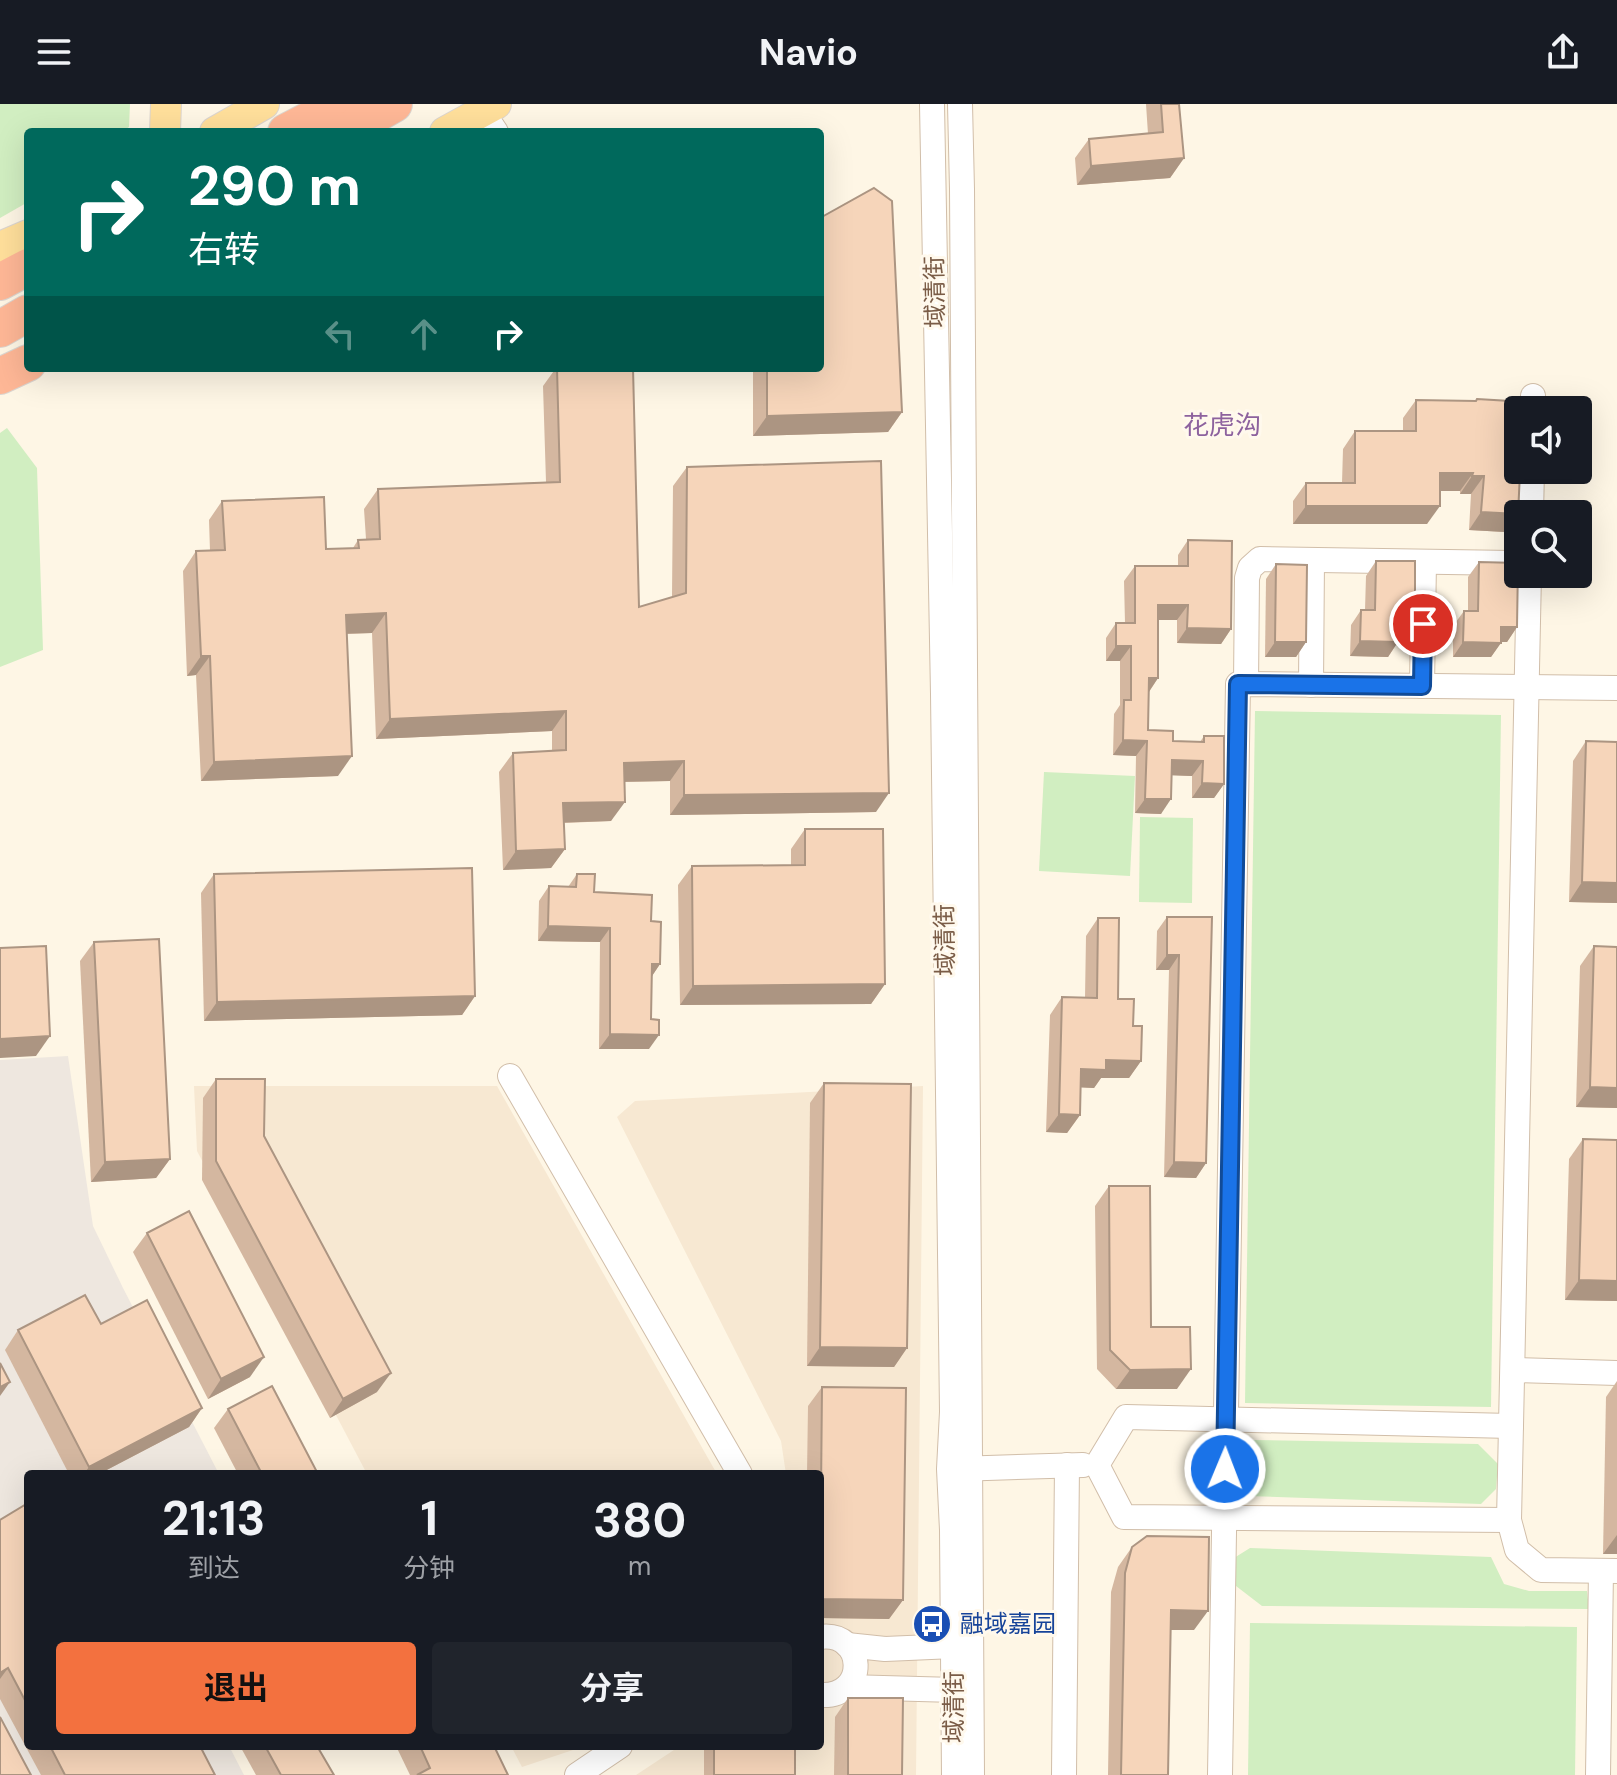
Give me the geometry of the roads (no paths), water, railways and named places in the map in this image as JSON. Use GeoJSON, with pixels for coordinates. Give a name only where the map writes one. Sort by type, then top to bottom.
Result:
{"type":"FeatureCollection","features":[{"type":"Feature","properties":{"kind":"highway"},"geometry":{"type":"LineString","coordinates":[[294,128],[340,104]]}},
{"type":"Feature","properties":{"kind":"highway"},"geometry":{"type":"LineString","coordinates":[[352,128],[394,104]]}},
{"type":"Feature","properties":{"kind":"highway"},"geometry":{"type":"LineString","coordinates":[[0,282],[24,269]]}},
{"type":"Feature","properties":{"kind":"highway"},"geometry":{"type":"LineString","coordinates":[[0,329],[24,315]]}},
{"type":"Feature","properties":{"kind":"highway"},"geometry":{"type":"LineString","coordinates":[[0,376],[24,368]]}},
{"type":"Feature","properties":{"kind":"main road"},"geometry":{"type":"LineString","coordinates":[[165,128],[166,104]]}},
{"type":"Feature","properties":{"kind":"main road"},"geometry":{"type":"LineString","coordinates":[[222,128],[264,104]]}},
{"type":"Feature","properties":{"kind":"main road"},"geometry":{"type":"LineString","coordinates":[[456,128],[491,116]]}},
{"type":"Feature","properties":{"kind":"main road"},"geometry":{"type":"LineString","coordinates":[[0,247],[24,237]]}},
{"type":"Feature","properties":{"kind":"main road"},"geometry":{"type":"LineString","coordinates":[[0,388],[24,370]]}},
{"type":"Feature","properties":{"kind":"street","name":"域清街"},"geometry":{"type":"LineString","coordinates":[[932,104],[952,1412],[960,1469],[952,1530],[954,1775]]}},
{"type":"Feature","properties":{"kind":"street","name":"域清街"},"geometry":{"type":"LineString","coordinates":[[960,104],[960,1469],[972,1775]]}},
{"type":"Feature","properties":{"kind":"street"},"geometry":{"type":"LineString","coordinates":[[1246,684],[1247,578],[1250,568],[1260,559],[1504,563]]}},
{"type":"Feature","properties":{"kind":"street"},"geometry":{"type":"LineString","coordinates":[[1311,685],[1312,560]]}},
{"type":"Feature","properties":{"kind":"street"},"geometry":{"type":"LineString","coordinates":[[1422,686],[1424,562]]}},
{"type":"Feature","properties":{"kind":"street"},"geometry":{"type":"LineString","coordinates":[[1529,588],[1509,1520],[1517,1550],[1541,1570],[1609,1571],[1598,1775]]}},
{"type":"Feature","properties":{"kind":"street"},"geometry":{"type":"LineString","coordinates":[[1220,1775],[1238,684],[1617,688]]}},
{"type":"Feature","properties":{"kind":"street"},"geometry":{"type":"LineString","coordinates":[[510,1076],[738,1470]]}},
{"type":"Feature","properties":{"kind":"street"},"geometry":{"type":"LineString","coordinates":[[1513,1370],[1617,1373]]}},
{"type":"Feature","properties":{"kind":"street"},"geometry":{"type":"LineString","coordinates":[[1097,1465],[1126,1417],[1511,1426]]}},
{"type":"Feature","properties":{"kind":"street"},"geometry":{"type":"LineString","coordinates":[[1064,1775],[1067,1465]]}},
{"type":"Feature","properties":{"kind":"street"},"geometry":{"type":"LineString","coordinates":[[960,1469],[1097,1465]]}},
{"type":"Feature","properties":{"kind":"street"},"geometry":{"type":"LineString","coordinates":[[1097,1465],[1124,1517],[1509,1520]]}},
{"type":"Feature","properties":{"kind":"street"},"geometry":{"type":"LineString","coordinates":[[824,1637],[837,1638],[847,1645],[855,1659],[856,1669],[847,1687],[839,1693],[824,1695]]}},
{"type":"Feature","properties":{"kind":"street"},"geometry":{"type":"LineString","coordinates":[[847,1645],[885,1649],[954,1646]]}},
{"type":"Feature","properties":{"kind":"street"},"geometry":{"type":"LineString","coordinates":[[847,1687],[955,1690]]}},
{"type":"Feature","properties":{"kind":"street"},"geometry":{"type":"LineString","coordinates":[[577,1775],[614,1750]]}},
{"type":"Feature","properties":{"kind":"place","name":"融域嘉园"},"geometry":{"type":"Point","coordinates":[932,1624]}},
{"type":"Feature","properties":{"kind":"district","name":"花虎沟"},"geometry":{"type":"Point","coordinates":[1222,425]}}]}
